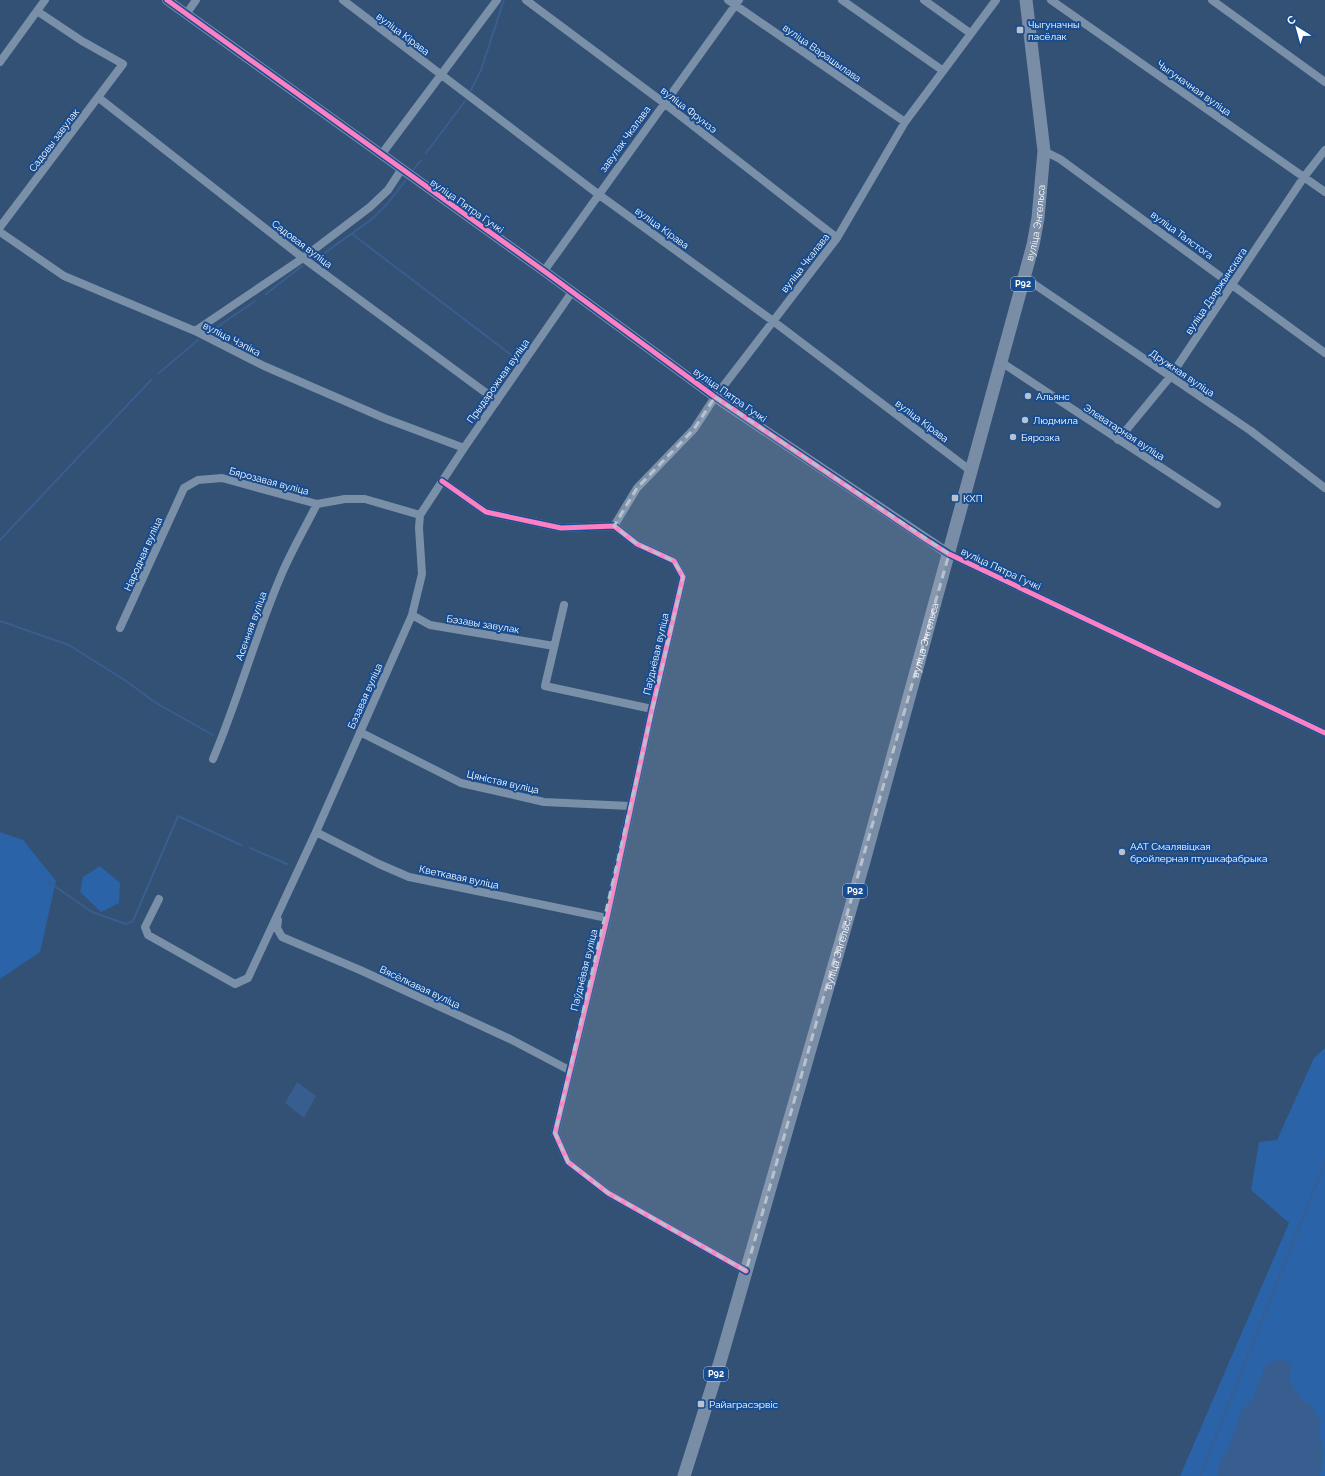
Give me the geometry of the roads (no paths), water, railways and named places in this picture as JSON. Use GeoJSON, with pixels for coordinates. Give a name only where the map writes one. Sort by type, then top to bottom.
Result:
{"type":"FeatureCollection","features":[{"type":"Feature","properties":{"kind":"main road","name":"вуліца Энгельса"},"geometry":{"type":"LineString","coordinates":[[746,1271],[864,860],[949,554],[1024,278],[1038,218],[1044,151],[1026,0]]}},
{"type":"Feature","properties":{"kind":"main road","name":"Р92"},"geometry":{"type":"LineString","coordinates":[[684,1476],[746,1271]]}},
{"type":"Feature","properties":{"kind":"street"},"geometry":{"type":"LineString","coordinates":[[0,62],[45,0]]}},
{"type":"Feature","properties":{"kind":"street","name":"вуліца Пятра Гучкі"},"geometry":{"type":"LineString","coordinates":[[167,0],[187,13],[401,170],[544,271],[715,397],[949,554],[1325,733]]}},
{"type":"Feature","properties":{"kind":"street"},"geometry":{"type":"LineString","coordinates":[[187,13],[196,0]]}},
{"type":"Feature","properties":{"kind":"street","name":"вуліца Кірава"},"geometry":{"type":"LineString","coordinates":[[343,0],[598,194],[772,320],[971,470]]}},
{"type":"Feature","properties":{"kind":"street"},"geometry":{"type":"LineString","coordinates":[[381,155],[440,74],[497,0]]}},
{"type":"Feature","properties":{"kind":"street","name":"вуліца Фрунзэ"},"geometry":{"type":"LineString","coordinates":[[526,0],[664,103],[838,238]]}},
{"type":"Feature","properties":{"kind":"street","name":"вуліца Варашылава"},"geometry":{"type":"LineString","coordinates":[[728,0],[737,3],[905,122]]}},
{"type":"Feature","properties":{"kind":"street"},"geometry":{"type":"LineString","coordinates":[[842,0],[942,70]]}},
{"type":"Feature","properties":{"kind":"street"},"geometry":{"type":"LineString","coordinates":[[924,0],[970,33]]}},
{"type":"Feature","properties":{"kind":"street","name":"вуліца Чкалава"},"geometry":{"type":"LineString","coordinates":[[614,526],[637,488],[694,429],[715,397],[772,320],[838,238],[905,122],[942,70],[996,0]]}},
{"type":"Feature","properties":{"kind":"street","name":"Чыгуначная вуліца"},"geometry":{"type":"LineString","coordinates":[[1051,0],[1325,192]]}},
{"type":"Feature","properties":{"kind":"street"},"geometry":{"type":"LineString","coordinates":[[1212,0],[1325,82]]}},
{"type":"Feature","properties":{"kind":"street","name":"завулак Чкалава"},"geometry":{"type":"LineString","coordinates":[[544,271],[737,3]]}},
{"type":"Feature","properties":{"kind":"street","name":"Садовы завулак"},"geometry":{"type":"LineString","coordinates":[[0,227],[99,98],[123,64],[82,41],[37,11]]}},
{"type":"Feature","properties":{"kind":"street","name":"Садовая вуліца"},"geometry":{"type":"LineString","coordinates":[[99,98],[303,258],[497,401]]}},
{"type":"Feature","properties":{"kind":"street","name":"вуліца Дзяржынскага"},"geometry":{"type":"LineString","coordinates":[[1118,440],[1170,377],[1304,177],[1325,150]]}},
{"type":"Feature","properties":{"kind":"street","name":"вуліца Талстога"},"geometry":{"type":"LineString","coordinates":[[1044,151],[1060,159],[1325,353]]}},
{"type":"Feature","properties":{"kind":"street"},"geometry":{"type":"LineString","coordinates":[[195,331],[303,258],[370,207],[388,190],[401,170]]}},
{"type":"Feature","properties":{"kind":"street","name":"вуліца Чэпіка"},"geometry":{"type":"LineString","coordinates":[[0,232],[64,276],[195,331],[272,369],[384,418],[464,448]]}},
{"type":"Feature","properties":{"kind":"street","name":"Дружная вуліца"},"geometry":{"type":"LineString","coordinates":[[1024,278],[1251,431],[1325,488]]}},
{"type":"Feature","properties":{"kind":"street","name":"Прыдарожная вуліца"},"geometry":{"type":"LineString","coordinates":[[442,481],[572,292]]}},
{"type":"Feature","properties":{"kind":"street","name":"Элеватарная вуліца"},"geometry":{"type":"LineString","coordinates":[[1001,362],[1217,504]]}},
{"type":"Feature","properties":{"kind":"street","name":"Бярозавая вуліца"},"geometry":{"type":"LineString","coordinates":[[184,488],[198,480],[222,478],[317,504],[345,499],[365,499],[420,515]]}},
{"type":"Feature","properties":{"kind":"street"},"geometry":{"type":"LineString","coordinates":[[420,515],[442,481],[486,512],[561,528],[614,526]]}},
{"type":"Feature","properties":{"kind":"street","name":"Народная вуліца"},"geometry":{"type":"LineString","coordinates":[[120,628],[184,488]]}},
{"type":"Feature","properties":{"kind":"street","name":"Асенняя вуліца"},"geometry":{"type":"LineString","coordinates":[[213,759],[228,723],[251,652],[280,576],[317,504]]}},
{"type":"Feature","properties":{"kind":"street","name":"Бэзавая вуліца"},"geometry":{"type":"LineString","coordinates":[[159,899],[145,927],[148,935],[234,984],[248,978],[316,832],[412,615],[422,574],[419,528],[420,515]]}},
{"type":"Feature","properties":{"kind":"street","name":"Паўднёвая вуліца"},"geometry":{"type":"LineString","coordinates":[[614,526],[637,544],[674,561],[683,577],[630,806],[607,918],[569,1070],[555,1133],[568,1162],[608,1193],[746,1271]]}},
{"type":"Feature","properties":{"kind":"street"},"geometry":{"type":"LineString","coordinates":[[564,605],[545,686],[652,709]]}},
{"type":"Feature","properties":{"kind":"street","name":"Бэзавы завулак"},"geometry":{"type":"LineString","coordinates":[[412,615],[430,625],[554,646]]}},
{"type":"Feature","properties":{"kind":"street","name":"Цяністая вуліца"},"geometry":{"type":"LineString","coordinates":[[360,732],[461,783],[544,802],[630,806]]}},
{"type":"Feature","properties":{"kind":"street","name":"Кветкавая вуліца"},"geometry":{"type":"LineString","coordinates":[[316,832],[379,864],[409,876],[607,918]]}},
{"type":"Feature","properties":{"kind":"street","name":"Вясёлкавая вуліца"},"geometry":{"type":"LineString","coordinates":[[278,915],[277,928],[282,937],[360,970],[488,1029],[569,1070]]}},
{"type":"Feature","properties":{"kind":"waterway"},"geometry":{"type":"LineString","coordinates":[[471,90],[481,70],[504,0]]}},
{"type":"Feature","properties":{"kind":"waterway"},"geometry":{"type":"LineString","coordinates":[[426,153],[465,101]]}},
{"type":"Feature","properties":{"kind":"waterway"},"geometry":{"type":"LineString","coordinates":[[413,170],[421,160]]}},
{"type":"Feature","properties":{"kind":"waterway"},"geometry":{"type":"LineString","coordinates":[[315,260],[372,219],[387,204],[405,181]]}},
{"type":"Feature","properties":{"kind":"waterway"},"geometry":{"type":"LineString","coordinates":[[352,234],[514,357]]}},
{"type":"Feature","properties":{"kind":"waterway"},"geometry":{"type":"LineString","coordinates":[[266,294],[302,266]]}},
{"type":"Feature","properties":{"kind":"waterway"},"geometry":{"type":"LineString","coordinates":[[207,334],[255,301]]}},
{"type":"Feature","properties":{"kind":"waterway"},"geometry":{"type":"LineString","coordinates":[[159,373],[198,340]]}},
{"type":"Feature","properties":{"kind":"waterway"},"geometry":{"type":"LineString","coordinates":[[0,540],[151,380]]}},
{"type":"Feature","properties":{"kind":"waterway"},"geometry":{"type":"LineString","coordinates":[[0,621],[69,645],[126,681],[156,703],[213,735]]}},
{"type":"Feature","properties":{"kind":"waterway"},"geometry":{"type":"LineString","coordinates":[[47,881],[92,912],[126,924],[133,921],[178,816],[241,845]]}},
{"type":"Feature","properties":{"kind":"waterway"},"geometry":{"type":"LineString","coordinates":[[250,848],[287,864]]}},
{"type":"Feature","properties":{"kind":"waterway"},"geometry":{"type":"LineString","coordinates":[[1200,1476],[1325,1162]]}},
{"type":"Feature","properties":{"kind":"place","name":"Чыгуначны пасёлак"},"geometry":{"type":"Point","coordinates":[1020,30]}},
{"type":"Feature","properties":{"kind":"place","name":"Альянс"},"geometry":{"type":"Point","coordinates":[1028,396]}},
{"type":"Feature","properties":{"kind":"place","name":"Людмила"},"geometry":{"type":"Point","coordinates":[1025,420]}},
{"type":"Feature","properties":{"kind":"place","name":"Бярозка"},"geometry":{"type":"Point","coordinates":[1013,437]}},
{"type":"Feature","properties":{"kind":"place","name":"КХП"},"geometry":{"type":"Point","coordinates":[955,498]}},
{"type":"Feature","properties":{"kind":"place","name":"ААТ Смалявіцкая бройлерная птушкафабрыка"},"geometry":{"type":"Point","coordinates":[1122,852]}},
{"type":"Feature","properties":{"kind":"place","name":"Райаграсэрвіс"},"geometry":{"type":"Point","coordinates":[701,1404]}}]}
